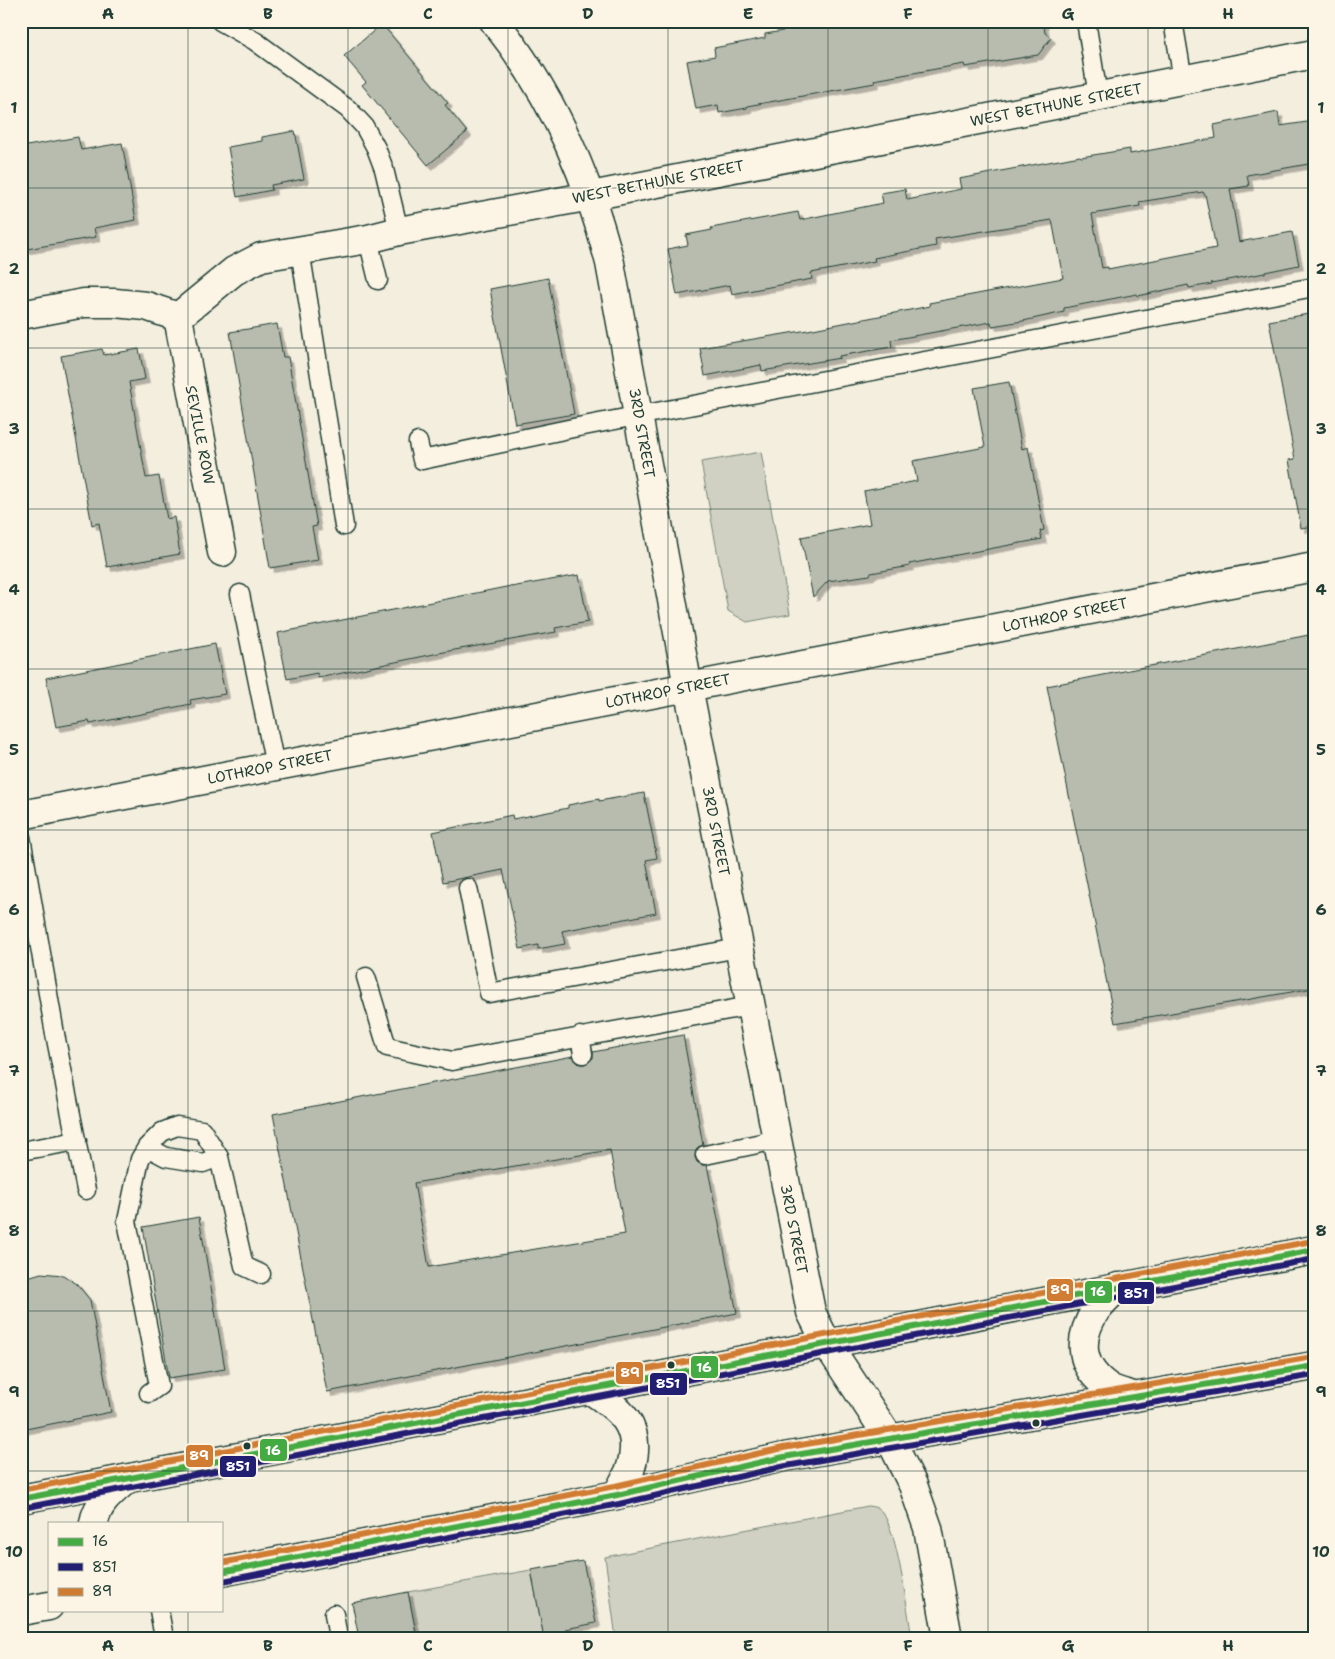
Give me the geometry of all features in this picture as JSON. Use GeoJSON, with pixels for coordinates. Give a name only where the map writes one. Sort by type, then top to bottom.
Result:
{"type":"FeatureCollection","features":[{"type":"Feature","properties":{"kind":"street","name":"3RD STREET"},"geometry":{"type":"LineString","coordinates":[[494,21],[537,83],[574,154],[591,196],[610,263],[688,687],[810,1312],[827,1344],[890,1439],[913,1485],[928,1528],[948,1638]]}},
{"type":"Feature","properties":{"kind":"street","name":"WEST BETHUNE STREET"},"geometry":{"type":"LineString","coordinates":[[178,317],[234,271],[261,257],[368,239],[399,231],[591,196],[1314,54]]}},
{"type":"Feature","properties":{"kind":"street"},"geometry":{"type":"LineString","coordinates":[[21,315],[84,302],[116,302],[146,306],[178,317]]}},
{"type":"Feature","properties":{"kind":"street","name":"SEVILLE ROW"},"geometry":{"type":"LineString","coordinates":[[178,317],[222,552]]}},
{"type":"Feature","properties":{"kind":"street","name":"LOTHROP STREET"},"geometry":{"type":"LineString","coordinates":[[21,814],[1314,567]]}},
{"type":"Feature","properties":{"kind":"street"},"geometry":{"type":"LineString","coordinates":[[21,1499],[1314,1250]]}},
{"type":"Feature","properties":{"kind":"street"},"geometry":{"type":"LineString","coordinates":[[1118,1287],[1097,1308],[1086,1329],[1083,1347],[1088,1365],[1098,1377],[1111,1388],[1136,1397]]}},
{"type":"Feature","properties":{"kind":"street"},"geometry":{"type":"LineString","coordinates":[[222,1572],[617,1495],[784,1457],[1314,1366]]}},
{"type":"Feature","properties":{"kind":"street"},"geometry":{"type":"LineString","coordinates":[[589,1389],[612,1404],[628,1422],[635,1440],[631,1467],[617,1495]]}},
{"type":"Feature","properties":{"kind":"street"},"geometry":{"type":"LineString","coordinates":[[94,1522],[104,1499],[126,1478]]}},
{"type":"Feature","properties":{"kind":"street"},"geometry":{"type":"LineString","coordinates":[[21,1611],[48,1606]]}},
{"type":"Feature","properties":{"kind":"lane"},"geometry":{"type":"LineString","coordinates":[[220,21],[255,40],[348,109],[364,126],[376,148],[384,169],[399,231]]}},
{"type":"Feature","properties":{"kind":"lane"},"geometry":{"type":"LineString","coordinates":[[1086,21],[1098,96]]}},
{"type":"Feature","properties":{"kind":"lane"},"geometry":{"type":"LineString","coordinates":[[1173,21],[1183,80]]}},
{"type":"Feature","properties":{"kind":"lane"},"geometry":{"type":"LineString","coordinates":[[368,239],[378,280]]}},
{"type":"Feature","properties":{"kind":"lane"},"geometry":{"type":"LineString","coordinates":[[300,250],[344,526]]}},
{"type":"Feature","properties":{"kind":"lane"},"geometry":{"type":"LineString","coordinates":[[418,442],[422,460],[1314,287]]}},
{"type":"Feature","properties":{"kind":"lane"},"geometry":{"type":"LineString","coordinates":[[240,594],[275,766]]}},
{"type":"Feature","properties":{"kind":"lane"},"geometry":{"type":"LineString","coordinates":[[21,837],[46,988],[86,1190]]}},
{"type":"Feature","properties":{"kind":"lane"},"geometry":{"type":"LineString","coordinates":[[468,888],[489,993],[739,948]]}},
{"type":"Feature","properties":{"kind":"lane"},"geometry":{"type":"LineString","coordinates":[[366,977],[387,1047],[452,1061],[750,1006]]}},
{"type":"Feature","properties":{"kind":"lane"},"geometry":{"type":"LineString","coordinates":[[580,1036],[583,1054]]}},
{"type":"Feature","properties":{"kind":"lane"},"geometry":{"type":"LineString","coordinates":[[149,1394],[159,1386],[127,1221],[140,1160],[146,1147],[162,1132],[178,1126],[202,1130],[219,1157],[244,1266],[261,1274]]}},
{"type":"Feature","properties":{"kind":"lane"},"geometry":{"type":"LineString","coordinates":[[705,1155],[776,1140]]}},
{"type":"Feature","properties":{"kind":"lane"},"geometry":{"type":"LineString","coordinates":[[21,1150],[77,1141]]}},
{"type":"Feature","properties":{"kind":"lane"},"geometry":{"type":"LineString","coordinates":[[146,1147],[166,1157],[203,1163],[219,1157]]}},
{"type":"Feature","properties":{"kind":"lane"},"geometry":{"type":"LineString","coordinates":[[159,1612],[164,1638]]}},
{"type":"Feature","properties":{"kind":"lane"},"geometry":{"type":"LineString","coordinates":[[334,1614],[338,1638]]}},
{"type":"Feature","properties":{"kind":"shaded area"},"geometry":{"type":"Polygon","coordinates":[[[761,452],[790,614],[747,622],[728,611],[701,462],[761,452]]]}},
{"type":"Feature","properties":{"kind":"shaded area"},"geometry":{"type":"Polygon","coordinates":[[[868,1506],[877,1508],[882,1512],[893,1536],[912,1638],[616,1638],[605,1557],[868,1506]]]}},
{"type":"Feature","properties":{"kind":"shaded area"},"geometry":{"type":"Polygon","coordinates":[[[531,1570],[544,1638],[417,1638],[408,1592],[531,1570]]]}},
{"type":"Feature","properties":{"kind":"building"},"geometry":{"type":"Polygon","coordinates":[[[782,21],[1043,21],[1045,33],[1051,38],[1038,55],[965,67],[964,64],[874,80],[875,83],[747,106],[747,108],[719,113],[718,105],[696,109],[687,61],[715,56],[714,48],[765,38],[765,34],[783,31],[782,21]]]}},
{"type":"Feature","properties":{"kind":"building"},"geometry":{"type":"Polygon","coordinates":[[[382,24],[448,103],[445,105],[467,132],[428,165],[362,85],[366,82],[344,56],[382,24]]]}},
{"type":"Feature","properties":{"kind":"building"},"geometry":{"type":"Polygon","coordinates":[[[1278,112],[1280,126],[1314,121],[1314,163],[1247,175],[1249,186],[1230,189],[1239,242],[1292,232],[1299,265],[1212,284],[1189,288],[1188,285],[1138,296],[1137,294],[1064,308],[1064,312],[1023,321],[992,326],[991,322],[891,340],[892,347],[839,356],[840,358],[762,371],[761,365],[705,376],[700,348],[808,330],[930,306],[929,303],[1063,278],[1052,220],[935,239],[936,246],[874,258],[875,261],[811,273],[812,279],[732,294],[730,285],[677,295],[668,249],[688,245],[686,235],[712,230],[711,228],[798,212],[800,220],[883,203],[881,193],[905,189],[907,200],[961,189],[959,179],[1080,156],[1130,149],[1130,154],[1216,138],[1214,125],[1278,112]],[[1203,192],[1139,202],[1140,206],[1092,214],[1102,268],[1108,267],[1108,269],[1216,248],[1203,192]]]}},
{"type":"Feature","properties":{"kind":"building"},"geometry":{"type":"Polygon","coordinates":[[[295,131],[304,179],[271,185],[272,190],[237,197],[228,147],[262,141],[262,137],[295,131]]]}},
{"type":"Feature","properties":{"kind":"building"},"geometry":{"type":"Polygon","coordinates":[[[78,137],[81,150],[122,143],[136,220],[94,228],[96,237],[21,250],[21,147],[78,137]]]}},
{"type":"Feature","properties":{"kind":"building"},"geometry":{"type":"Polygon","coordinates":[[[548,278],[574,414],[515,424],[490,289],[548,278]]]}},
{"type":"Feature","properties":{"kind":"building"},"geometry":{"type":"Polygon","coordinates":[[[1314,313],[1314,526],[1301,528],[1289,460],[1295,459],[1269,321],[1314,313]]]}},
{"type":"Feature","properties":{"kind":"building"},"geometry":{"type":"Polygon","coordinates":[[[277,324],[283,357],[288,357],[317,526],[312,527],[318,560],[270,568],[230,332],[277,324]]]}},
{"type":"Feature","properties":{"kind":"building"},"geometry":{"type":"Polygon","coordinates":[[[102,349],[104,355],[139,349],[145,379],[129,382],[146,478],[159,476],[167,519],[174,517],[180,554],[107,567],[99,523],[92,525],[61,356],[102,349]]]}},
{"type":"Feature","properties":{"kind":"building"},"geometry":{"type":"Polygon","coordinates":[[[1009,382],[1022,449],[1028,447],[1044,530],[1040,531],[1042,539],[909,564],[910,566],[871,573],[870,575],[828,581],[813,597],[801,537],[870,524],[864,491],[917,481],[913,461],[985,447],[974,388],[1009,382]]]}},
{"type":"Feature","properties":{"kind":"building"},"geometry":{"type":"Polygon","coordinates":[[[579,575],[588,622],[555,628],[556,632],[449,651],[318,678],[317,673],[287,679],[278,633],[511,586],[579,575]]]}},
{"type":"Feature","properties":{"kind":"building"},"geometry":{"type":"Polygon","coordinates":[[[1314,634],[1314,988],[1115,1023],[1047,686],[1314,634]]]}},
{"type":"Feature","properties":{"kind":"building"},"geometry":{"type":"Polygon","coordinates":[[[215,644],[225,694],[190,700],[191,704],[157,711],[90,724],[89,721],[56,727],[46,678],[215,644]]]}},
{"type":"Feature","properties":{"kind":"building"},"geometry":{"type":"Polygon","coordinates":[[[644,793],[657,858],[646,860],[656,913],[562,931],[565,944],[538,949],[538,945],[520,949],[503,870],[443,882],[433,832],[512,815],[513,819],[568,808],[568,805],[644,793]]]}},
{"type":"Feature","properties":{"kind":"building"},"geometry":{"type":"Polygon","coordinates":[[[683,1035],[703,1145],[698,1147],[695,1157],[697,1162],[707,1165],[737,1313],[327,1392],[273,1114],[573,1056],[579,1064],[585,1064],[593,1058],[593,1052],[683,1035]],[[610,1150],[414,1183],[429,1267],[625,1234],[610,1150]]]}},
{"type":"Feature","properties":{"kind":"building"},"geometry":{"type":"Polygon","coordinates":[[[199,1217],[225,1369],[169,1378],[143,1227],[199,1217]]]}},
{"type":"Feature","properties":{"kind":"building"},"geometry":{"type":"Polygon","coordinates":[[[41,1273],[63,1275],[77,1284],[90,1300],[111,1412],[21,1430],[21,1279],[41,1273]]]}},
{"type":"Feature","properties":{"kind":"building"},"geometry":{"type":"Polygon","coordinates":[[[583,1561],[596,1623],[565,1629],[567,1638],[544,1638],[531,1570],[583,1561]]]}},
{"type":"Feature","properties":{"kind":"building"},"geometry":{"type":"Polygon","coordinates":[[[408,1592],[417,1638],[359,1638],[352,1603],[408,1592]]]}},
{"type":"Feature","properties":{"kind":"transit line","name":"89"},"geometry":{"type":"LineString","coordinates":[[21,1490],[1312,1241]]}},
{"type":"Feature","properties":{"kind":"transit line","name":"16"},"geometry":{"type":"LineString","coordinates":[[21,1499],[1314,1250]]}},
{"type":"Feature","properties":{"kind":"transit line","name":"851"},"geometry":{"type":"LineString","coordinates":[[23,1508],[1314,1259]]}},
{"type":"Feature","properties":{"kind":"transit line","name":"89"},"geometry":{"type":"LineString","coordinates":[[222,1563],[615,1486],[783,1448],[1313,1357]]}},
{"type":"Feature","properties":{"kind":"transit line","name":"16"},"geometry":{"type":"LineString","coordinates":[[222,1572],[617,1495],[784,1457],[1314,1366]]}},
{"type":"Feature","properties":{"kind":"transit line","name":"851"},"geometry":{"type":"LineString","coordinates":[[223,1581],[619,1504],[786,1466],[1314,1375]]}}]}
